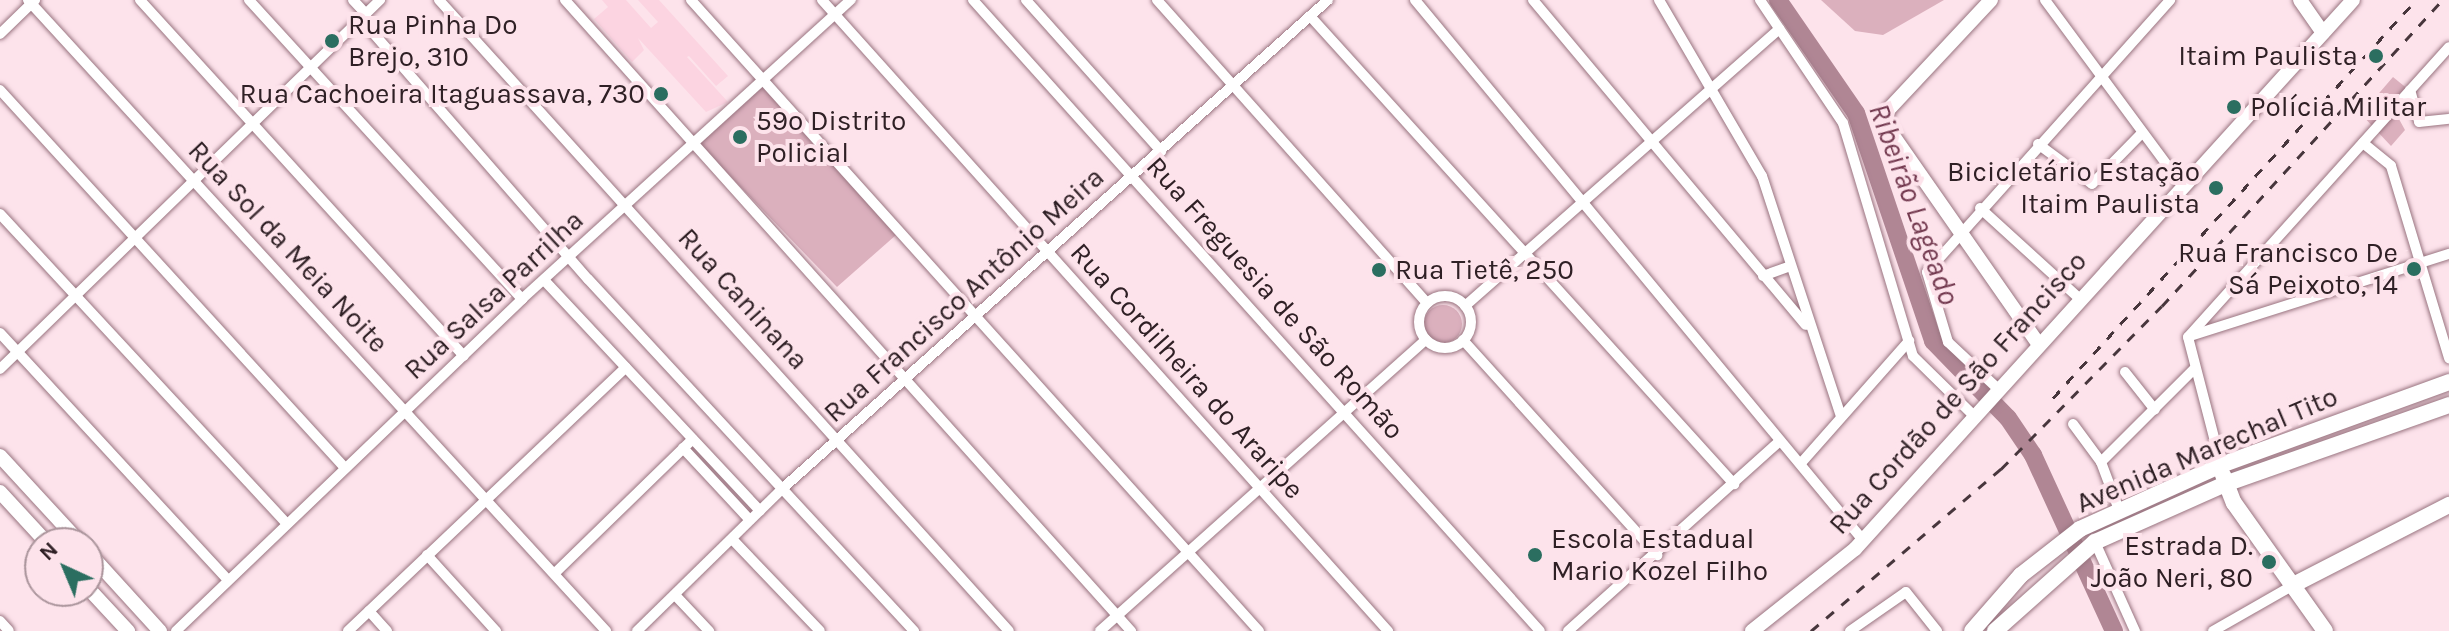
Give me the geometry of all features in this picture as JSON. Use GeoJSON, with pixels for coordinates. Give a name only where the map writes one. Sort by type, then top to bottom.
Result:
{"type":"FeatureCollection","features":[{"type":"Feature","properties":{"kind":"main road","name":"Avenida Marechal Tito"},"geometry":{"type":"LineString","coordinates":[[1972,631],[2064,540],[2080,529],[2221,465],[2449,382]]}},
{"type":"Feature","properties":{"kind":"main road","name":"Avenida Marechal Tito"},"geometry":{"type":"LineString","coordinates":[[1995,631],[2071,557],[2091,544],[2225,484],[2449,405]]}},
{"type":"Feature","properties":{"kind":"main road"},"geometry":{"type":"LineString","coordinates":[[2221,465],[2225,484],[2297,583],[2325,631]]}},
{"type":"Feature","properties":{"kind":"main road"},"geometry":{"type":"LineString","coordinates":[[2297,583],[2449,505]]}},
{"type":"Feature","properties":{"kind":"street"},"geometry":{"type":"LineString","coordinates":[[140,0],[464,356]]}},
{"type":"Feature","properties":{"kind":"street"},"geometry":{"type":"LineString","coordinates":[[249,0],[522,299]]}},
{"type":"Feature","properties":{"kind":"street"},"geometry":{"type":"LineString","coordinates":[[353,0],[363,17],[569,257],[914,631]]}},
{"type":"Feature","properties":{"kind":"street"},"geometry":{"type":"LineString","coordinates":[[0,369],[380,0]]}},
{"type":"Feature","properties":{"kind":"street","name":"Rua Caninana"},"geometry":{"type":"LineString","coordinates":[[439,0],[1009,631]]}},
{"type":"Feature","properties":{"kind":"street"},"geometry":{"type":"LineString","coordinates":[[565,0],[1131,631]]}},
{"type":"Feature","properties":{"kind":"street"},"geometry":{"type":"LineString","coordinates":[[691,0],[1259,631]]}},
{"type":"Feature","properties":{"kind":"street","name":"Rua Cordilheira do Araripe"},"geometry":{"type":"LineString","coordinates":[[822,0],[1388,631]]}},
{"type":"Feature","properties":{"kind":"street","name":"Rua Salsa Parrilha"},"geometry":{"type":"LineString","coordinates":[[176,631],[522,299],[851,0]]}},
{"type":"Feature","properties":{"kind":"street"},"geometry":{"type":"LineString","coordinates":[[1026,0],[1161,151]]}},
{"type":"Feature","properties":{"kind":"street"},"geometry":{"type":"LineString","coordinates":[[1157,0],[1427,303]]}},
{"type":"Feature","properties":{"kind":"street","name":"Rua Francisco Antônio Meira"},"geometry":{"type":"LineString","coordinates":[[637,631],[782,489],[1328,0]]}},
{"type":"Feature","properties":{"kind":"street"},"geometry":{"type":"LineString","coordinates":[[1415,0],[1780,441],[1802,462],[1862,539]]}},
{"type":"Feature","properties":{"kind":"street"},"geometry":{"type":"LineString","coordinates":[[1533,0],[1807,326]]}},
{"type":"Feature","properties":{"kind":"street"},"geometry":{"type":"LineString","coordinates":[[1651,0],[1661,5],[1762,176],[1807,326],[1841,416]]}},
{"type":"Feature","properties":{"kind":"street"},"geometry":{"type":"LineString","coordinates":[[1760,0],[1843,123],[1919,365],[1974,411]]}},
{"type":"Feature","properties":{"kind":"street"},"geometry":{"type":"LineString","coordinates":[[1991,0],[1885,119],[1958,232],[2038,343]]}},
{"type":"Feature","properties":{"kind":"street"},"geometry":{"type":"LineString","coordinates":[[2045,0],[2182,185]]}},
{"type":"Feature","properties":{"kind":"street"},"geometry":{"type":"LineString","coordinates":[[1994,390],[1948,342],[1927,282],[1934,259],[2170,0]]}},
{"type":"Feature","properties":{"kind":"street"},"geometry":{"type":"LineString","coordinates":[[2300,0],[2323,33]]}},
{"type":"Feature","properties":{"kind":"street","name":"Rua Cordão de São Francisco"},"geometry":{"type":"LineString","coordinates":[[1752,631],[1862,539],[1974,411],[2353,0]]}},
{"type":"Feature","properties":{"kind":"street"},"geometry":{"type":"LineString","coordinates":[[0,34],[32,1]]}},
{"type":"Feature","properties":{"kind":"street","name":"Rua Sol da Meia Noite"},"geometry":{"type":"LineString","coordinates":[[32,1],[606,631]]}},
{"type":"Feature","properties":{"kind":"street","name":"Rua Freguesia de São Romão"},"geometry":{"type":"LineString","coordinates":[[979,2],[1132,177],[1347,411],[1540,631]]}},
{"type":"Feature","properties":{"kind":"street"},"geometry":{"type":"LineString","coordinates":[[1310,16],[1526,250],[1734,484]]}},
{"type":"Feature","properties":{"kind":"street"},"geometry":{"type":"LineString","coordinates":[[1465,306],[1581,198],[1779,29]]}},
{"type":"Feature","properties":{"kind":"street"},"geometry":{"type":"LineString","coordinates":[[2188,337],[2449,47]]}},
{"type":"Feature","properties":{"kind":"street"},"geometry":{"type":"LineString","coordinates":[[0,90],[345,468]]}},
{"type":"Feature","properties":{"kind":"street"},"geometry":{"type":"LineString","coordinates":[[2410,90],[2419,122],[2449,119]]}},
{"type":"Feature","properties":{"kind":"street"},"geometry":{"type":"LineString","coordinates":[[2038,144],[2092,184],[2142,133]]}},
{"type":"Feature","properties":{"kind":"street"},"geometry":{"type":"LineString","coordinates":[[2363,143],[2391,166],[2418,264],[2449,358]]}},
{"type":"Feature","properties":{"kind":"street"},"geometry":{"type":"LineString","coordinates":[[1980,208],[2079,298]]}},
{"type":"Feature","properties":{"kind":"street"},"geometry":{"type":"LineString","coordinates":[[0,214],[287,524]]}},
{"type":"Feature","properties":{"kind":"street"},"geometry":{"type":"LineString","coordinates":[[2188,337],[2449,254]]}},
{"type":"Feature","properties":{"kind":"street"},"geometry":{"type":"LineString","coordinates":[[1763,276],[1790,266]]}},
{"type":"Feature","properties":{"kind":"street"},"geometry":{"type":"LineString","coordinates":[[544,280],[760,511]]}},
{"type":"Feature","properties":{"kind":"street"},"geometry":{"type":"LineString","coordinates":[[1451,297],[1465,306],[1470,327],[1463,340],[1449,348],[1426,340],[1419,325],[1427,303],[1451,297]]}},
{"type":"Feature","properties":{"kind":"street"},"geometry":{"type":"LineString","coordinates":[[0,333],[228,580]]}},
{"type":"Feature","properties":{"kind":"street"},"geometry":{"type":"LineString","coordinates":[[2188,337],[2221,465]]}},
{"type":"Feature","properties":{"kind":"street"},"geometry":{"type":"LineString","coordinates":[[1100,631],[1426,340]]}},
{"type":"Feature","properties":{"kind":"street"},"geometry":{"type":"LineString","coordinates":[[1463,340],[1657,555]]}},
{"type":"Feature","properties":{"kind":"street"},"geometry":{"type":"LineString","coordinates":[[1802,462],[1909,341]]}},
{"type":"Feature","properties":{"kind":"street"},"geometry":{"type":"LineString","coordinates":[[348,631],[626,367]]}},
{"type":"Feature","properties":{"kind":"street"},"geometry":{"type":"LineString","coordinates":[[2101,462],[2194,369]]}},
{"type":"Feature","properties":{"kind":"street"},"geometry":{"type":"LineString","coordinates":[[2125,372],[2155,410]]}},
{"type":"Feature","properties":{"kind":"street"},"geometry":{"type":"LineString","coordinates":[[2073,424],[2101,462],[2119,510]]}},
{"type":"Feature","properties":{"kind":"street"},"geometry":{"type":"LineString","coordinates":[[555,573],[693,439]]}},
{"type":"Feature","properties":{"kind":"street"},"geometry":{"type":"LineString","coordinates":[[1568,631],[1657,555],[1780,441]]}},
{"type":"Feature","properties":{"kind":"street"},"geometry":{"type":"LineString","coordinates":[[683,448],[750,520]]}},
{"type":"Feature","properties":{"kind":"street"},"geometry":{"type":"LineString","coordinates":[[0,456],[65,527]]}},
{"type":"Feature","properties":{"kind":"street"},"geometry":{"type":"LineString","coordinates":[[1,494],[32,527]]}},
{"type":"Feature","properties":{"kind":"street"},"geometry":{"type":"LineString","coordinates":[[732,539],[820,631]]}},
{"type":"Feature","properties":{"kind":"street"},"geometry":{"type":"LineString","coordinates":[[2091,544],[2135,631]]}},
{"type":"Feature","properties":{"kind":"street"},"geometry":{"type":"LineString","coordinates":[[427,555],[496,631]]}},
{"type":"Feature","properties":{"kind":"street"},"geometry":{"type":"LineString","coordinates":[[104,570],[160,631]]}},
{"type":"Feature","properties":{"kind":"street"},"geometry":{"type":"LineString","coordinates":[[2213,631],[2297,583]]}},
{"type":"Feature","properties":{"kind":"street"},"geometry":{"type":"LineString","coordinates":[[1850,631],[1906,592],[1937,631]]}},
{"type":"Feature","properties":{"kind":"street"},"geometry":{"type":"LineString","coordinates":[[675,595],[709,631]]}},
{"type":"Feature","properties":{"kind":"street"},"geometry":{"type":"LineString","coordinates":[[104,607],[124,630]]}},
{"type":"Feature","properties":{"kind":"street"},"geometry":{"type":"LineString","coordinates":[[369,611],[387,631]]}},
{"type":"Feature","properties":{"kind":"shaded area"},"geometry":{"type":"Polygon","coordinates":[[[602,0],[626,0],[651,28],[658,22],[638,0],[659,0],[728,76],[716,86],[687,57],[728,102],[706,112],[638,38],[644,50],[632,62],[594,19],[608,7],[602,0]]]}},
{"type":"Feature","properties":{"kind":"shaded area"},"geometry":{"type":"Polygon","coordinates":[[[1821,0],[1944,0],[1883,35],[1855,31],[1821,0]]]}},
{"type":"Feature","properties":{"kind":"shaded area"},"geometry":{"type":"Polygon","coordinates":[[[2393,77],[2409,90],[2394,110],[2405,130],[2391,146],[2361,114],[2393,77]]]}},
{"type":"Feature","properties":{"kind":"shaded area"},"geometry":{"type":"Polygon","coordinates":[[[763,86],[896,235],[837,287],[698,143],[763,86]]]}},
{"type":"Feature","properties":{"kind":"shaded area"},"geometry":{"type":"Polygon","coordinates":[[[1443,305],[1456,311],[1462,324],[1456,337],[1443,343],[1430,337],[1424,324],[1430,311],[1443,305]]]}},
{"type":"Feature","properties":{"kind":"waterway","name":"Ribeirão Lageado"},"geometry":{"type":"LineString","coordinates":[[1778,0],[1856,113],[1933,341],[2008,418],[2033,455],[2114,631]]}},
{"type":"Feature","properties":{"kind":"railway"},"geometry":{"type":"LineString","coordinates":[[2053,398],[2416,0]]}},
{"type":"Feature","properties":{"kind":"railway"},"geometry":{"type":"LineString","coordinates":[[1811,631],[2001,469],[2162,306],[2442,0]]}},
{"type":"Feature","properties":{"kind":"place","name":"Rua Pinha Do Brejo, 310"},"geometry":{"type":"Point","coordinates":[332,41]}},
{"type":"Feature","properties":{"kind":"place","name":"Itaim Paulista"},"geometry":{"type":"Point","coordinates":[2376,56]}},
{"type":"Feature","properties":{"kind":"place","name":"Rua Cachoeira Itaguassava, 730"},"geometry":{"type":"Point","coordinates":[661,94]}},
{"type":"Feature","properties":{"kind":"place","name":"Polícia Militar"},"geometry":{"type":"Point","coordinates":[2234,107]}},
{"type":"Feature","properties":{"kind":"place","name":"59º Distrito Policial"},"geometry":{"type":"Point","coordinates":[740,137]}},
{"type":"Feature","properties":{"kind":"place","name":"Bicicletário Estação Itaim Paulista"},"geometry":{"type":"Point","coordinates":[2216,188]}},
{"type":"Feature","properties":{"kind":"place","name":"Rua Francisco De Sá Peixoto, 14"},"geometry":{"type":"Point","coordinates":[2414,269]}},
{"type":"Feature","properties":{"kind":"place","name":"Rua Tietê, 250"},"geometry":{"type":"Point","coordinates":[1379,270]}},
{"type":"Feature","properties":{"kind":"place","name":"Escola Estadual Mario Kozel Filho"},"geometry":{"type":"Point","coordinates":[1535,555]}},
{"type":"Feature","properties":{"kind":"place","name":"Estrada D. João Neri, 80"},"geometry":{"type":"Point","coordinates":[2269,562]}}]}
